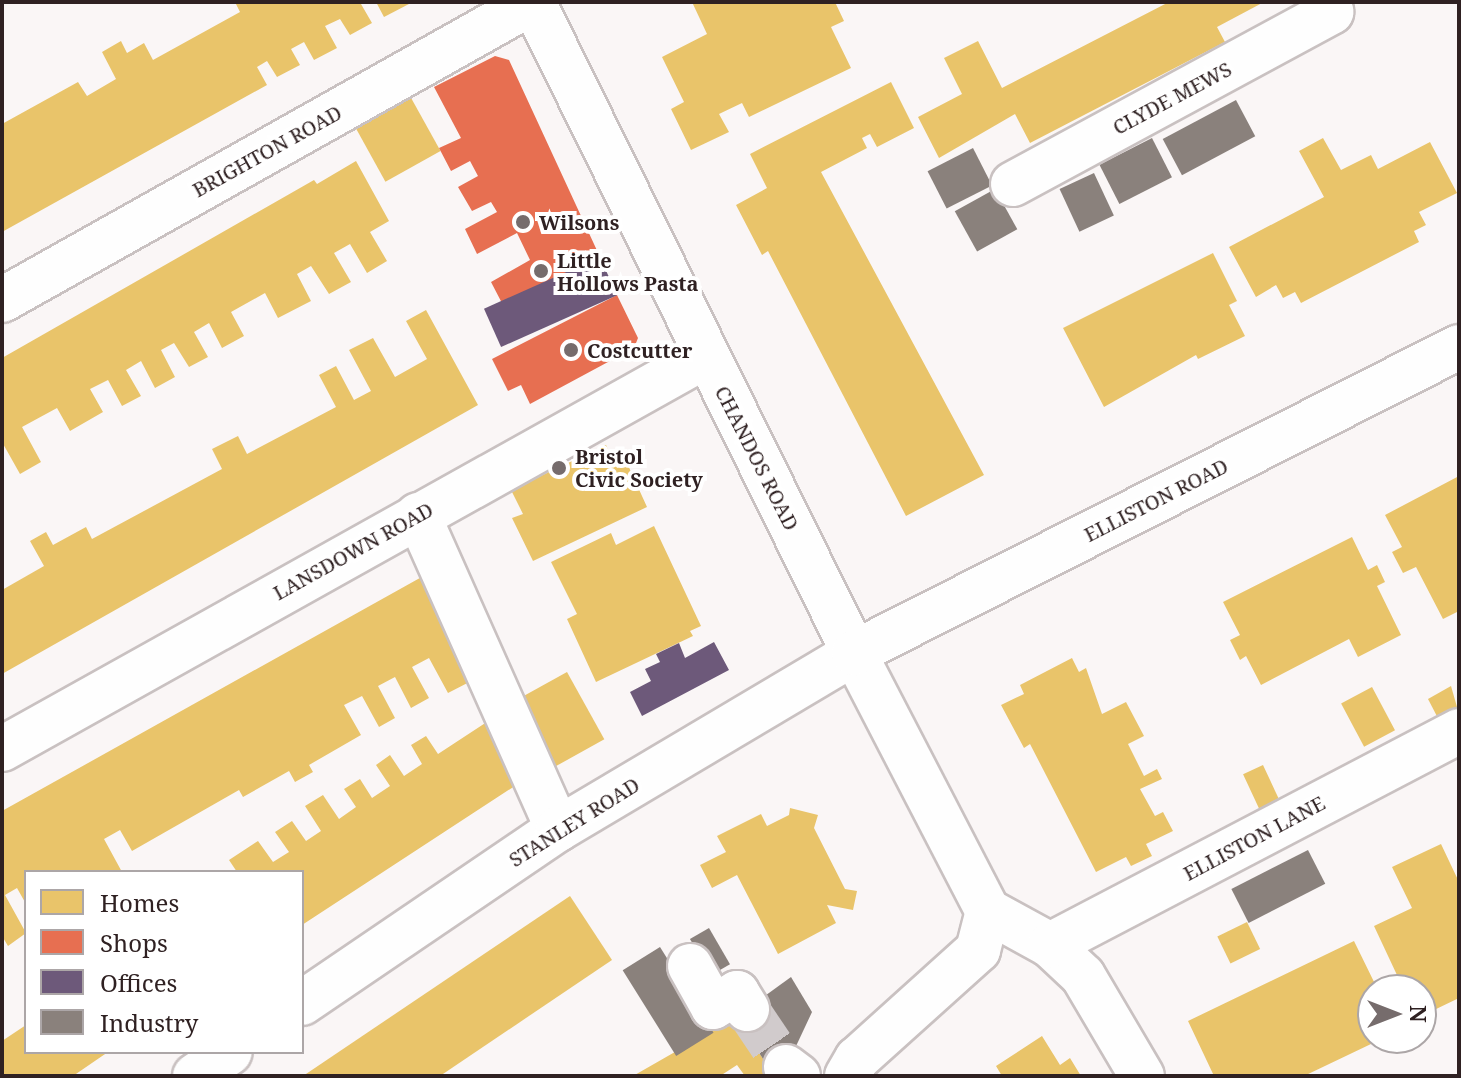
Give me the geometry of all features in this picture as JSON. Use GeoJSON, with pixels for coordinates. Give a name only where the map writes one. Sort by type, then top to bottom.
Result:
{"type":"FeatureCollection","features":[{"type":"Feature","properties":{"kind":"street","name":"BRIGHTON ROAD"},"geometry":{"type":"LineString","coordinates":[[2,300],[533,2]]}},
{"type":"Feature","properties":{"kind":"street","name":"CHANDOS ROAD"},"geometry":{"type":"LineString","coordinates":[[533,2],[854,653],[988,911]]}},
{"type":"Feature","properties":{"kind":"street","name":"CLYDE MEWS"},"geometry":{"type":"LineString","coordinates":[[1013,184],[1329,7]]}},
{"type":"Feature","properties":{"kind":"street","name":"ELLISTON ROAD"},"geometry":{"type":"LineString","coordinates":[[854,653],[1459,347]]}},
{"type":"Feature","properties":{"kind":"street","name":"LANSDOWN ROAD"},"geometry":{"type":"LineString","coordinates":[[2,749],[706,356]]}},
{"type":"Feature","properties":{"kind":"street"},"geometry":{"type":"LineString","coordinates":[[418,515],[558,829]]}},
{"type":"Feature","properties":{"kind":"street","name":"STANLEY ROAD"},"geometry":{"type":"LineString","coordinates":[[304,1002],[558,829],[854,653]]}},
{"type":"Feature","properties":{"kind":"street","name":"ELLISTON LANE"},"geometry":{"type":"LineString","coordinates":[[1050,945],[1459,731]]}},
{"type":"Feature","properties":{"kind":"street"},"geometry":{"type":"LineString","coordinates":[[847,1076],[857,1059],[978,950],[988,911],[1050,945],[1083,976],[1142,1076]]}},
{"type":"Feature","properties":{"kind":"street"},"geometry":{"type":"LineString","coordinates":[[690,966],[713,1007],[737,993],[747,1009]]}},
{"type":"Feature","properties":{"kind":"street"},"geometry":{"type":"LineString","coordinates":[[195,1076],[227,1054]]}},
{"type":"Feature","properties":{"kind":"building: Homes"},"geometry":{"type":"Polygon","coordinates":[[[235,2],[365,2],[361,4],[372,23],[350,35],[340,19],[325,26],[337,48],[314,60],[304,42],[291,49],[300,65],[277,77],[267,61],[257,67],[267,85],[2,232],[2,124],[78,82],[87,96],[116,79],[102,52],[121,41],[127,53],[144,43],[153,60],[240,12],[235,2]]]}},
{"type":"Feature","properties":{"kind":"building: Homes"},"geometry":{"type":"Polygon","coordinates":[[[376,2],[408,2],[409,4],[384,17],[376,2]]]}},
{"type":"Feature","properties":{"kind":"building: Homes"},"geometry":{"type":"Polygon","coordinates":[[[692,2],[835,2],[844,21],[831,27],[851,68],[749,117],[742,103],[719,114],[729,132],[691,150],[671,109],[684,102],[662,57],[707,34],[692,2]]]}},
{"type":"Feature","properties":{"kind":"building: Homes"},"geometry":{"type":"Polygon","coordinates":[[[1169,2],[1264,2],[1217,27],[1225,42],[1030,143],[1015,114],[939,158],[918,117],[962,94],[944,58],[978,41],[1002,88],[1169,2]]]}},
{"type":"Feature","properties":{"kind":"building: Homes"},"geometry":{"type":"Polygon","coordinates":[[[891,82],[914,128],[877,147],[870,134],[862,138],[867,148],[821,172],[984,475],[906,516],[768,251],[762,255],[736,205],[767,188],[750,154],[891,82]]]}},
{"type":"Feature","properties":{"kind":"building: Homes"},"geometry":{"type":"Polygon","coordinates":[[[410,96],[441,151],[385,182],[355,127],[410,96]]]}},
{"type":"Feature","properties":{"kind":"building: Homes"},"geometry":{"type":"Polygon","coordinates":[[[1323,138],[1341,170],[1371,155],[1378,169],[1430,142],[1457,193],[1419,212],[1426,225],[1414,231],[1419,242],[1301,303],[1295,292],[1283,298],[1276,285],[1256,297],[1229,247],[1324,197],[1299,151],[1323,138]]]}},
{"type":"Feature","properties":{"kind":"building: Homes"},"geometry":{"type":"Polygon","coordinates":[[[356,161],[389,221],[370,232],[387,261],[367,273],[350,244],[334,253],[351,282],[329,294],[311,266],[297,274],[311,301],[278,318],[265,293],[231,312],[244,336],[222,348],[209,323],[194,332],[208,357],[189,367],[174,343],[161,350],[175,377],[155,388],[141,361],[126,370],[141,396],[122,406],[108,380],[90,389],[103,412],[70,431],[57,408],[22,427],[41,462],[20,474],[2,442],[2,358],[314,180],[317,184],[356,161]]]}},
{"type":"Feature","properties":{"kind":"building: Homes"},"geometry":{"type":"Polygon","coordinates":[[[1213,253],[1237,301],[1229,305],[1245,336],[1198,359],[1196,355],[1104,407],[1063,328],[1213,253]]]}},
{"type":"Feature","properties":{"kind":"building: Homes"},"geometry":{"type":"Polygon","coordinates":[[[426,310],[478,405],[2,674],[2,590],[44,566],[30,541],[46,532],[53,545],[86,527],[92,539],[222,469],[212,449],[238,436],[247,454],[336,407],[319,375],[336,366],[354,400],[371,391],[349,350],[373,338],[395,377],[427,359],[406,321],[426,310]]]}},
{"type":"Feature","properties":{"kind":"building: Homes"},"geometry":{"type":"Polygon","coordinates":[[[606,445],[617,468],[627,463],[647,507],[533,561],[512,518],[523,514],[511,490],[606,445]]]}},
{"type":"Feature","properties":{"kind":"building: Homes"},"geometry":{"type":"Polygon","coordinates":[[[1459,476],[1459,611],[1443,619],[1416,567],[1403,573],[1392,552],[1402,547],[1385,515],[1459,476]]]}},
{"type":"Feature","properties":{"kind":"building: Homes"},"geometry":{"type":"Polygon","coordinates":[[[654,526],[701,626],[690,631],[693,636],[596,682],[567,619],[577,614],[551,562],[611,533],[616,545],[654,526]]]}},
{"type":"Feature","properties":{"kind":"building: Homes"},"geometry":{"type":"Polygon","coordinates":[[[1352,537],[1368,570],[1377,565],[1385,582],[1377,586],[1401,635],[1358,657],[1349,639],[1261,685],[1246,656],[1240,660],[1230,640],[1240,635],[1223,602],[1352,537]]]}},
{"type":"Feature","properties":{"kind":"building: Homes"},"geometry":{"type":"Polygon","coordinates":[[[427,574],[483,675],[448,693],[429,658],[412,667],[429,698],[411,708],[395,677],[378,686],[395,718],[379,727],[362,696],[344,705],[361,735],[309,765],[313,772],[295,782],[289,771],[243,797],[239,790],[132,851],[120,830],[104,839],[121,870],[24,870],[24,900],[17,888],[5,895],[24,929],[24,934],[8,946],[2,936],[2,811],[427,574]]]}},
{"type":"Feature","properties":{"kind":"building: Homes"},"geometry":{"type":"Polygon","coordinates":[[[1072,658],[1079,672],[1086,668],[1102,714],[1126,702],[1144,736],[1128,744],[1144,776],[1157,769],[1162,779],[1140,789],[1155,816],[1163,812],[1173,831],[1146,844],[1152,856],[1131,866],[1126,857],[1096,872],[1030,744],[1024,748],[1001,705],[1024,694],[1020,685],[1072,658]]]}},
{"type":"Feature","properties":{"kind":"building: Homes"},"geometry":{"type":"Polygon","coordinates":[[[567,672],[604,739],[548,770],[511,703],[567,672]]]}},
{"type":"Feature","properties":{"kind":"building: Homes"},"geometry":{"type":"Polygon","coordinates":[[[1451,686],[1459,714],[1441,724],[1428,699],[1451,686]]]}},
{"type":"Feature","properties":{"kind":"building: Homes"},"geometry":{"type":"Polygon","coordinates":[[[1372,687],[1395,730],[1364,747],[1341,703],[1372,687]]]}},
{"type":"Feature","properties":{"kind":"building: Homes"},"geometry":{"type":"Polygon","coordinates":[[[499,714],[530,776],[304,924],[304,870],[236,870],[229,860],[258,841],[273,862],[289,852],[275,832],[292,821],[306,841],[321,831],[305,806],[323,795],[339,819],[356,807],[344,789],[360,779],[372,798],[390,786],[376,765],[390,755],[404,776],[422,764],[411,745],[426,736],[438,754],[499,714]]]}},
{"type":"Feature","properties":{"kind":"building: Homes"},"geometry":{"type":"Polygon","coordinates":[[[1263,765],[1280,801],[1260,811],[1243,774],[1263,765]]]}},
{"type":"Feature","properties":{"kind":"building: Homes"},"geometry":{"type":"Polygon","coordinates":[[[790,808],[818,815],[814,828],[845,889],[857,891],[853,910],[827,905],[836,923],[778,954],[737,875],[712,888],[700,865],[726,852],[717,836],[761,814],[767,826],[789,815],[790,808]]]}},
{"type":"Feature","properties":{"kind":"building: Homes"},"geometry":{"type":"Polygon","coordinates":[[[1441,844],[1459,882],[1459,998],[1437,1009],[1437,974],[1396,974],[1374,926],[1412,908],[1392,867],[1441,844]]]}},
{"type":"Feature","properties":{"kind":"building: Homes"},"geometry":{"type":"Polygon","coordinates":[[[570,896],[612,960],[440,1076],[303,1076],[570,896]]]}},
{"type":"Feature","properties":{"kind":"building: Homes"},"geometry":{"type":"Polygon","coordinates":[[[1247,922],[1260,949],[1230,963],[1217,936],[1247,922]]]}},
{"type":"Feature","properties":{"kind":"building: Homes"},"geometry":{"type":"Polygon","coordinates":[[[1354,941],[1370,974],[1357,974],[1357,1051],[1304,1076],[1214,1076],[1188,1021],[1354,941]]]}},
{"type":"Feature","properties":{"kind":"building: Homes"},"geometry":{"type":"Polygon","coordinates":[[[736,1017],[774,1076],[745,1076],[737,1065],[720,1076],[633,1076],[736,1017]]]}},
{"type":"Feature","properties":{"kind":"building: Homes"},"geometry":{"type":"Polygon","coordinates":[[[24,1026],[24,1054],[105,1054],[73,1076],[2,1076],[2,1041],[24,1026]]]}},
{"type":"Feature","properties":{"kind":"building: Homes"},"geometry":{"type":"Polygon","coordinates":[[[1042,1036],[1060,1065],[1070,1058],[1081,1076],[1002,1076],[996,1066],[1042,1036]]]}},
{"type":"Feature","properties":{"kind":"building: Shops"},"geometry":{"type":"Polygon","coordinates":[[[495,56],[509,60],[600,257],[504,307],[491,282],[530,260],[517,233],[477,254],[465,229],[497,212],[491,202],[472,211],[458,187],[478,176],[470,161],[451,171],[439,148],[461,138],[434,87],[495,56]]]}},
{"type":"Feature","properties":{"kind":"building: Shops","name":"Costcutter"},"geometry":{"type":"Polygon","coordinates":[[[617,295],[638,338],[634,348],[530,404],[521,385],[508,391],[492,359],[617,295]]]}},
{"type":"Feature","properties":{"kind":"building: Offices"},"geometry":{"type":"Polygon","coordinates":[[[600,257],[617,295],[501,347],[484,309],[600,257]]]}},
{"type":"Feature","properties":{"kind":"building: Offices"},"geometry":{"type":"Polygon","coordinates":[[[714,642],[729,670],[642,716],[630,692],[651,681],[645,669],[660,662],[656,654],[679,643],[685,658],[714,642]]]}},
{"type":"Feature","properties":{"kind":"building: Industry"},"geometry":{"type":"Polygon","coordinates":[[[1236,100],[1255,136],[1182,175],[1163,139],[1236,100]]]}},
{"type":"Feature","properties":{"kind":"building: Industry"},"geometry":{"type":"Polygon","coordinates":[[[1152,138],[1172,177],[1119,204],[1099,165],[1152,138]]]}},
{"type":"Feature","properties":{"kind":"building: Industry"},"geometry":{"type":"Polygon","coordinates":[[[973,148],[992,185],[947,209],[928,171],[973,148]]]}},
{"type":"Feature","properties":{"kind":"building: Industry"},"geometry":{"type":"Polygon","coordinates":[[[1094,173],[1114,216],[1079,232],[1060,189],[1094,173]]]}},
{"type":"Feature","properties":{"kind":"building: Industry"},"geometry":{"type":"Polygon","coordinates":[[[995,189],[1017,229],[977,252],[955,211],[995,189]]]}},
{"type":"Feature","properties":{"kind":"building: Industry"},"geometry":{"type":"Polygon","coordinates":[[[1308,850],[1325,884],[1249,923],[1231,889],[1308,850]]]}},
{"type":"Feature","properties":{"kind":"building: Industry"},"geometry":{"type":"Polygon","coordinates":[[[709,928],[730,964],[711,975],[690,939],[709,928]]]}},
{"type":"Feature","properties":{"kind":"building: Industry"},"geometry":{"type":"Polygon","coordinates":[[[660,947],[714,1033],[676,1056],[623,970],[660,947]]]}},
{"type":"Feature","properties":{"kind":"building: Industry"},"geometry":{"type":"Polygon","coordinates":[[[791,977],[812,1012],[782,1076],[774,1076],[736,1017],[791,977]]]}},
{"type":"Feature","properties":{"kind":"tunnel"},"geometry":{"type":"LineString","coordinates":[[747,1009],[786,1067]]}},
{"type":"Feature","properties":{"kind":"place","name":"Wilsons"},"geometry":{"type":"Point","coordinates":[523,222]}},
{"type":"Feature","properties":{"kind":"place","name":"Little Hollows Pasta"},"geometry":{"type":"Point","coordinates":[541,271]}},
{"type":"Feature","properties":{"kind":"place","name":"Costcutter"},"geometry":{"type":"Point","coordinates":[571,350]}},
{"type":"Feature","properties":{"kind":"place","name":"Bristol Civic Society"},"geometry":{"type":"Point","coordinates":[559,468]}}]}
